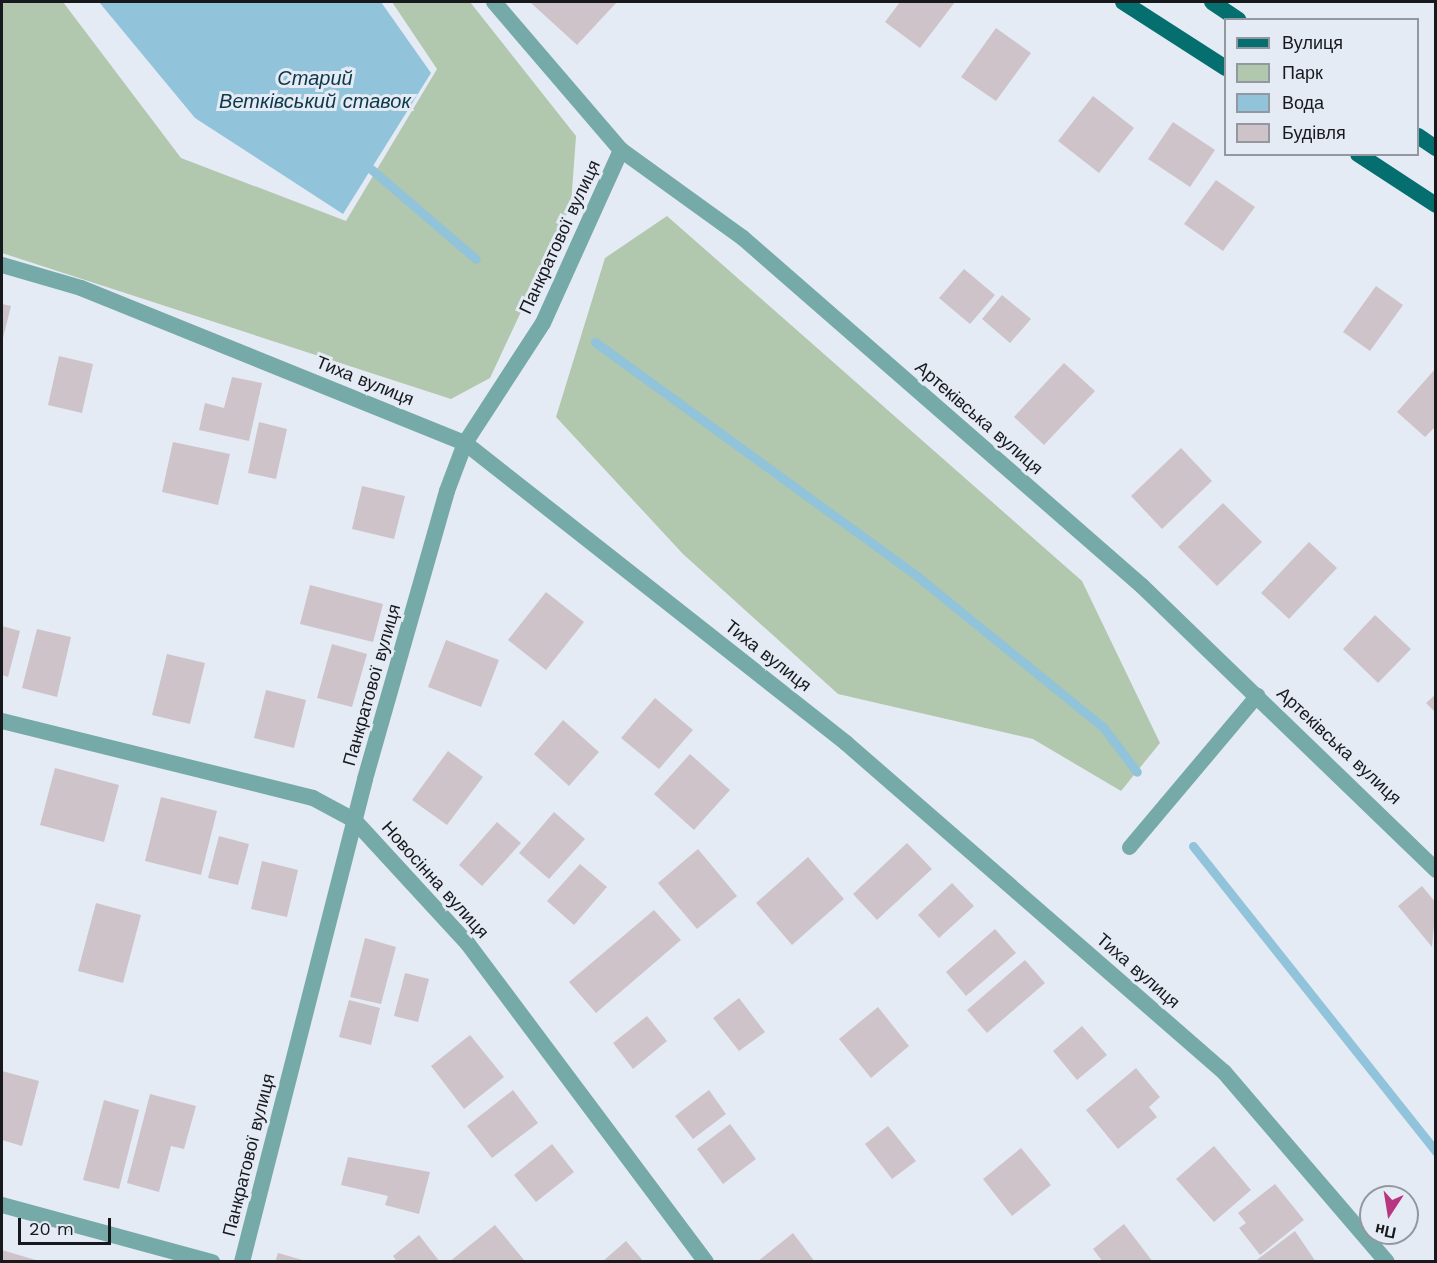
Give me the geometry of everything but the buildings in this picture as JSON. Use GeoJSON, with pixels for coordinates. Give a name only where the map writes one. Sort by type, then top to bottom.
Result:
{"type":"FeatureCollection","features":[{"type":"Feature","properties":{"kind":"main road"},"geometry":{"type":"LineString","coordinates":[[1123,2],[1224,67]]}},
{"type":"Feature","properties":{"kind":"main road"},"geometry":{"type":"LineString","coordinates":[[1212,2],[1236,18]]}},
{"type":"Feature","properties":{"kind":"main road"},"geometry":{"type":"LineString","coordinates":[[1419,137],[1436,148]]}},
{"type":"Feature","properties":{"kind":"main road"},"geometry":{"type":"LineString","coordinates":[[1361,156],[1436,205]]}},
{"type":"Feature","properties":{"kind":"street","name":"Артеківська вулиця"},"geometry":{"type":"LineString","coordinates":[[494,2],[621,150],[743,238],[1142,586],[1436,870]]}},
{"type":"Feature","properties":{"kind":"street","name":"Панкратової вулиця"},"geometry":{"type":"LineString","coordinates":[[242,1262],[354,820],[465,443],[543,323],[621,150]]}},
{"type":"Feature","properties":{"kind":"street","name":"Тиха вулиця"},"geometry":{"type":"LineString","coordinates":[[2,265],[81,288],[465,443],[846,743],[1224,1072],[1387,1262]]}},
{"type":"Feature","properties":{"kind":"street","name":"Новосінна вулиця"},"geometry":{"type":"LineString","coordinates":[[2,721],[313,798],[354,820],[468,944],[706,1262]]}},
{"type":"Feature","properties":{"kind":"street"},"geometry":{"type":"LineString","coordinates":[[2,1205],[212,1262]]}},
{"type":"Feature","properties":{"kind":"lane"},"geometry":{"type":"LineString","coordinates":[[1129,847],[1257,695]]}},
{"type":"Feature","properties":{"kind":"green space"},"geometry":{"type":"Polygon","coordinates":[[[2,2],[63,2],[181,158],[346,221],[437,69],[392,2],[470,2],[576,136],[571,205],[490,378],[451,399],[2,253],[2,2]]]}},
{"type":"Feature","properties":{"kind":"green space"},"geometry":{"type":"Polygon","coordinates":[[[667,216],[1082,581],[1160,743],[1121,791],[1033,739],[838,694],[683,554],[556,417],[605,258],[667,216]]]}},
{"type":"Feature","properties":{"kind":"water","name":"Старий Ветківський ставок"},"geometry":{"type":"Polygon","coordinates":[[[99,2],[381,2],[431,73],[343,214],[195,118],[99,2]]]}},
{"type":"Feature","properties":{"kind":"waterway"},"geometry":{"type":"LineString","coordinates":[[371,169],[476,259]]}},
{"type":"Feature","properties":{"kind":"waterway"},"geometry":{"type":"LineString","coordinates":[[595,342],[917,576],[1103,727],[1137,772]]}},
{"type":"Feature","properties":{"kind":"waterway"},"geometry":{"type":"LineString","coordinates":[[1193,846],[1436,1151]]}}]}
